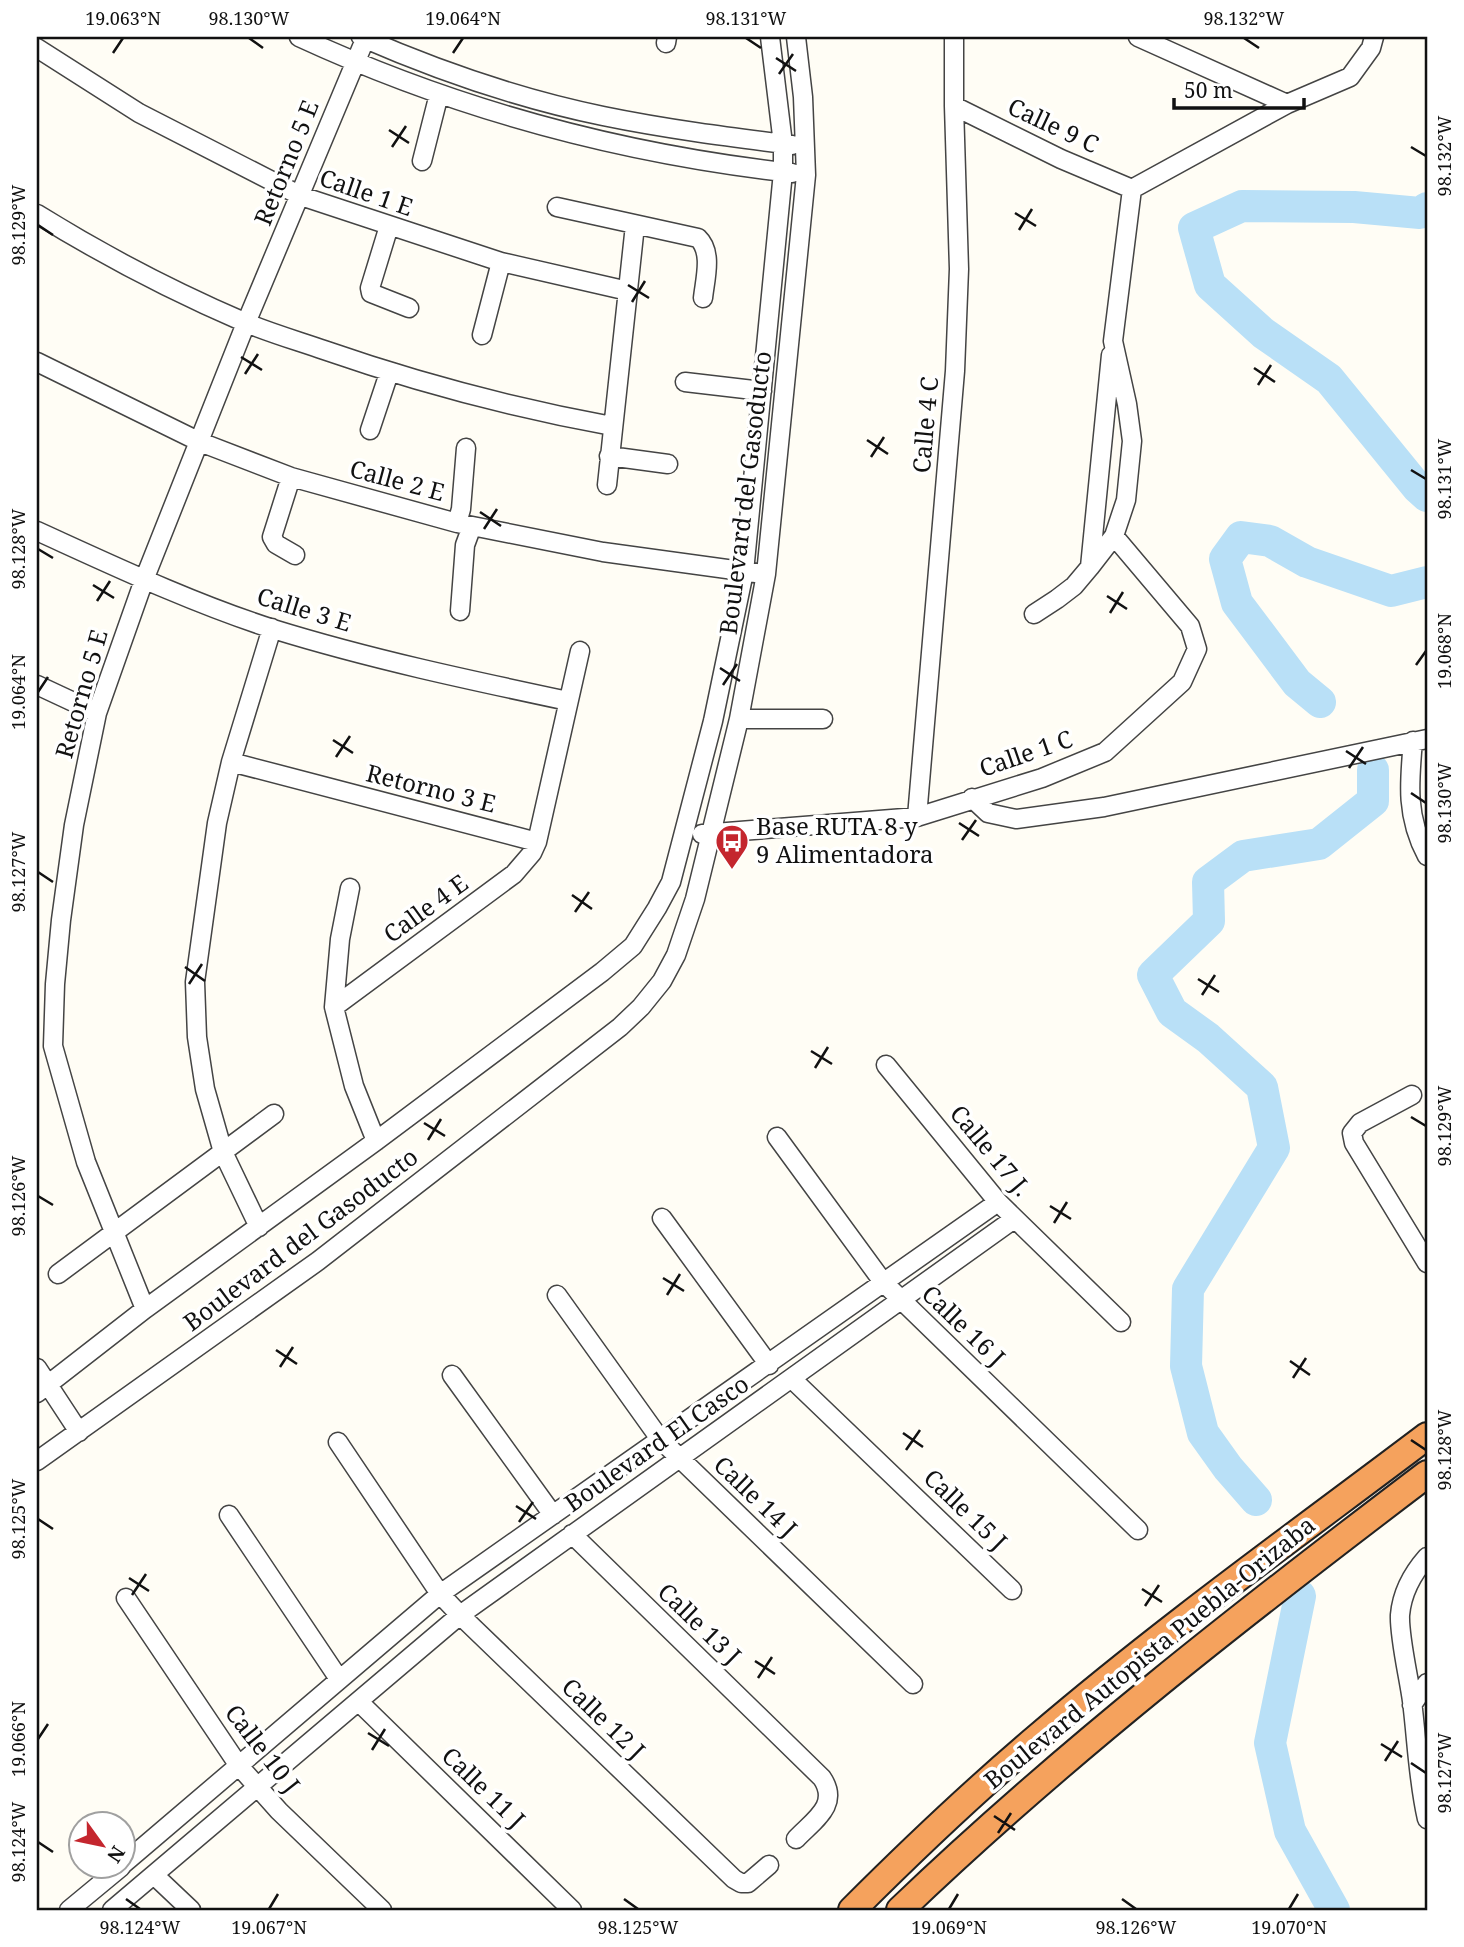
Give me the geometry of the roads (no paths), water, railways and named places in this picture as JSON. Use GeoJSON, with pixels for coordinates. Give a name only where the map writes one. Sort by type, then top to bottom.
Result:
{"type":"FeatureCollection","features":[{"type":"Feature","properties":{"kind":"highway","name":"Boulevard Autopista Puebla-Orizaba"},"geometry":{"type":"LineString","coordinates":[[852,1910],[989,1779],[1091,1693],[1235,1579],[1427,1436]]}},
{"type":"Feature","properties":{"kind":"highway","name":"Boulevard Autopista Puebla-Orizaba"},"geometry":{"type":"LineString","coordinates":[[900,1910],[1014,1804],[1111,1721],[1247,1611],[1427,1474]]}},
{"type":"Feature","properties":{"kind":"street"},"geometry":{"type":"LineString","coordinates":[[299,37],[355,63],[439,94],[545,127],[598,140],[806,175]]}},
{"type":"Feature","properties":{"kind":"street"},"geometry":{"type":"LineString","coordinates":[[364,37],[436,68],[554,104],[653,125],[806,147]]}},
{"type":"Feature","properties":{"kind":"street","name":"Retorno 5 E"},"geometry":{"type":"LineString","coordinates":[[145,1309],[86,1162],[53,1046],[61,920],[74,825],[97,713],[144,580],[364,37]]}},
{"type":"Feature","properties":{"kind":"street","name":"Boulevard del Gasoducto"},"geometry":{"type":"LineString","coordinates":[[42,1389],[145,1309],[602,972],[633,946],[671,882],[713,721],[744,572],[783,172],[783,144],[770,37]]}},
{"type":"Feature","properties":{"kind":"street","name":"Boulevard del Gasoducto"},"geometry":{"type":"LineString","coordinates":[[37,1461],[318,1262],[610,1035],[634,1014],[662,981],[676,955],[695,899],[740,719],[766,574],[806,175],[796,37]]}},
{"type":"Feature","properties":{"kind":"street","name":"Calle 4 C"},"geometry":{"type":"LineString","coordinates":[[917,817],[955,371],[959,269],[954,37]]}},
{"type":"Feature","properties":{"kind":"street"},"geometry":{"type":"LineString","coordinates":[[1138,37],[1287,104]]}},
{"type":"Feature","properties":{"kind":"street"},"geometry":{"type":"LineString","coordinates":[[1090,567],[1132,189],[1287,104],[1350,77],[1371,48],[1374,37]]}},
{"type":"Feature","properties":{"kind":"street","name":"Calle 1 E"},"geometry":{"type":"LineString","coordinates":[[37,48],[139,113],[301,196],[501,262],[628,291]]}},
{"type":"Feature","properties":{"kind":"street"},"geometry":{"type":"LineString","coordinates":[[422,161],[439,94]]}},
{"type":"Feature","properties":{"kind":"street","name":"Calle 9 C"},"geometry":{"type":"LineString","coordinates":[[954,106],[1061,159],[1132,189]]}},
{"type":"Feature","properties":{"kind":"street"},"geometry":{"type":"LineString","coordinates":[[557,207],[698,238],[705,244],[707,252],[703,298]]}},
{"type":"Feature","properties":{"kind":"street"},"geometry":{"type":"LineString","coordinates":[[37,214],[91,247],[152,279],[246,323],[389,373],[529,411],[612,426]]}},
{"type":"Feature","properties":{"kind":"street"},"geometry":{"type":"LineString","coordinates":[[607,485],[635,225]]}},
{"type":"Feature","properties":{"kind":"street"},"geometry":{"type":"LineString","coordinates":[[389,226],[370,288],[371,293],[410,308]]}},
{"type":"Feature","properties":{"kind":"street"},"geometry":{"type":"LineString","coordinates":[[482,335],[501,262]]}},
{"type":"Feature","properties":{"kind":"street"},"geometry":{"type":"LineString","coordinates":[[1034,614],[1066,593],[1090,567],[1114,536],[1126,500],[1132,440],[1113,341]]}},
{"type":"Feature","properties":{"kind":"street","name":"Calle 2 E"},"geometry":{"type":"LineString","coordinates":[[37,362],[200,442],[291,477],[464,525],[603,552],[766,574]]}},
{"type":"Feature","properties":{"kind":"street"},"geometry":{"type":"LineString","coordinates":[[370,430],[389,373]]}},
{"type":"Feature","properties":{"kind":"street"},"geometry":{"type":"LineString","coordinates":[[685,382],[762,391]]}},
{"type":"Feature","properties":{"kind":"street"},"geometry":{"type":"LineString","coordinates":[[460,611],[465,545],[461,509],[466,448]]}},
{"type":"Feature","properties":{"kind":"street"},"geometry":{"type":"LineString","coordinates":[[609,456],[668,464]]}},
{"type":"Feature","properties":{"kind":"street"},"geometry":{"type":"LineString","coordinates":[[291,477],[272,537],[276,544],[295,555]]}},
{"type":"Feature","properties":{"kind":"street","name":"Calle 3 E"},"geometry":{"type":"LineString","coordinates":[[37,531],[144,580],[272,628],[425,671],[568,701]]}},
{"type":"Feature","properties":{"kind":"street","name":"Calle 1 C"},"geometry":{"type":"LineString","coordinates":[[685,833],[710,835],[917,817],[1042,778],[1105,752],[1182,682],[1197,649],[1190,626],[1114,536]]}},
{"type":"Feature","properties":{"kind":"street"},"geometry":{"type":"LineString","coordinates":[[259,1227],[223,1152],[205,1089],[197,1037],[195,982],[217,823],[231,762],[272,628]]}},
{"type":"Feature","properties":{"kind":"street"},"geometry":{"type":"LineString","coordinates":[[537,842],[580,651]]}},
{"type":"Feature","properties":{"kind":"street"},"geometry":{"type":"LineString","coordinates":[[37,685],[97,713]]}},
{"type":"Feature","properties":{"kind":"street"},"geometry":{"type":"LineString","coordinates":[[740,719],[823,719]]}},
{"type":"Feature","properties":{"kind":"street"},"geometry":{"type":"LineString","coordinates":[[972,798],[988,813],[1016,819],[1104,807],[1420,740],[1409,789],[1417,836],[1427,856]]}},
{"type":"Feature","properties":{"kind":"street","name":"Retorno 3 E"},"geometry":{"type":"LineString","coordinates":[[231,762],[537,842]]}},
{"type":"Feature","properties":{"kind":"street","name":"Calle 4 E"},"geometry":{"type":"LineString","coordinates":[[334,1007],[514,874],[524,864],[537,842]]}},
{"type":"Feature","properties":{"kind":"street"},"geometry":{"type":"LineString","coordinates":[[350,888],[340,939],[334,1007],[354,1086],[376,1141]]}},
{"type":"Feature","properties":{"kind":"street","name":"Calle 17 J."},"geometry":{"type":"LineString","coordinates":[[886,1065],[998,1202],[1121,1322]]}},
{"type":"Feature","properties":{"kind":"street"},"geometry":{"type":"LineString","coordinates":[[1412,1095],[1360,1123],[1352,1133],[1354,1143],[1427,1263]]}},
{"type":"Feature","properties":{"kind":"street"},"geometry":{"type":"LineString","coordinates":[[58,1274],[274,1114]]}},
{"type":"Feature","properties":{"kind":"street","name":"Calle 16 J"},"geometry":{"type":"LineString","coordinates":[[777,1137],[883,1282],[1138,1530]]}},
{"type":"Feature","properties":{"kind":"street","name":"Boulevard El Casco"},"geometry":{"type":"LineString","coordinates":[[136,1854],[339,1679],[436,1588],[553,1515],[998,1202]]}},
{"type":"Feature","properties":{"kind":"street"},"geometry":{"type":"LineString","coordinates":[[662,1218],[769,1365]]}},
{"type":"Feature","properties":{"kind":"street","name":"Boulevard El Casco"},"geometry":{"type":"LineString","coordinates":[[112,1910],[460,1615],[1014,1219]]}},
{"type":"Feature","properties":{"kind":"street","name":"Calle 14 J"},"geometry":{"type":"LineString","coordinates":[[558,1295],[660,1439],[913,1684]]}},
{"type":"Feature","properties":{"kind":"street"},"geometry":{"type":"LineString","coordinates":[[37,1368],[42,1389],[79,1432]]}},
{"type":"Feature","properties":{"kind":"street"},"geometry":{"type":"LineString","coordinates":[[452,1375],[553,1515]]}},
{"type":"Feature","properties":{"kind":"street","name":"Calle 15 J"},"geometry":{"type":"LineString","coordinates":[[792,1379],[1012,1590]]}},
{"type":"Feature","properties":{"kind":"street","name":"Calle 12 J"},"geometry":{"type":"LineString","coordinates":[[338,1442],[436,1588],[460,1615],[734,1879],[748,1883],[769,1865]]}},
{"type":"Feature","properties":{"kind":"street"},"geometry":{"type":"LineString","coordinates":[[229,1515],[339,1679]]}},
{"type":"Feature","properties":{"kind":"street","name":"Calle 13 J"},"geometry":{"type":"LineString","coordinates":[[572,1534],[821,1778],[829,1789],[829,1799],[824,1810],[796,1839]]}},
{"type":"Feature","properties":{"kind":"street"},"geometry":{"type":"LineString","coordinates":[[1427,1558],[1414,1572],[1406,1590],[1400,1616],[1419,1777],[1427,1819]]}},
{"type":"Feature","properties":{"kind":"street","name":"Calle 10 J"},"geometry":{"type":"LineString","coordinates":[[126,1598],[239,1766],[279,1811],[382,1910]]}},
{"type":"Feature","properties":{"kind":"street"},"geometry":{"type":"LineString","coordinates":[[1412,1705],[1427,1682]]}},
{"type":"Feature","properties":{"kind":"street","name":"Calle 11 J"},"geometry":{"type":"LineString","coordinates":[[359,1702],[572,1910]]}},
{"type":"Feature","properties":{"kind":"street"},"geometry":{"type":"LineString","coordinates":[[154,1875],[191,1910]]}},
{"type":"Feature","properties":{"kind":"street","name":"Boulevard El Casco"},"geometry":{"type":"LineString","coordinates":[[69,1910],[104,1881]]}},
{"type":"Feature","properties":{"kind":"waterway"},"geometry":{"type":"LineString","coordinates":[[1427,208],[1420,213],[1354,207],[1242,206],[1194,228],[1210,285],[1263,333],[1329,379],[1427,496]]}},
{"type":"Feature","properties":{"kind":"waterway"},"geometry":{"type":"LineString","coordinates":[[1320,702],[1297,683],[1237,603],[1225,559],[1241,537],[1270,541],[1307,562],[1391,591],[1427,582]]}},
{"type":"Feature","properties":{"kind":"waterway"},"geometry":{"type":"LineString","coordinates":[[1256,1500],[1228,1468],[1203,1433],[1186,1366],[1188,1289],[1274,1148],[1262,1087],[1208,1038],[1172,1012],[1153,975],[1209,921],[1208,882],[1243,856],[1319,844],[1373,801],[1373,770]]}},
{"type":"Feature","properties":{"kind":"waterway"},"geometry":{"type":"LineString","coordinates":[[1300,1596],[1270,1743],[1290,1831],[1334,1910]]}},
{"type":"Feature","properties":{"kind":"place","name":"Base RUTA 8 y 9 Alimentadora"},"geometry":{"type":"Point","coordinates":[732,871]}}]}
